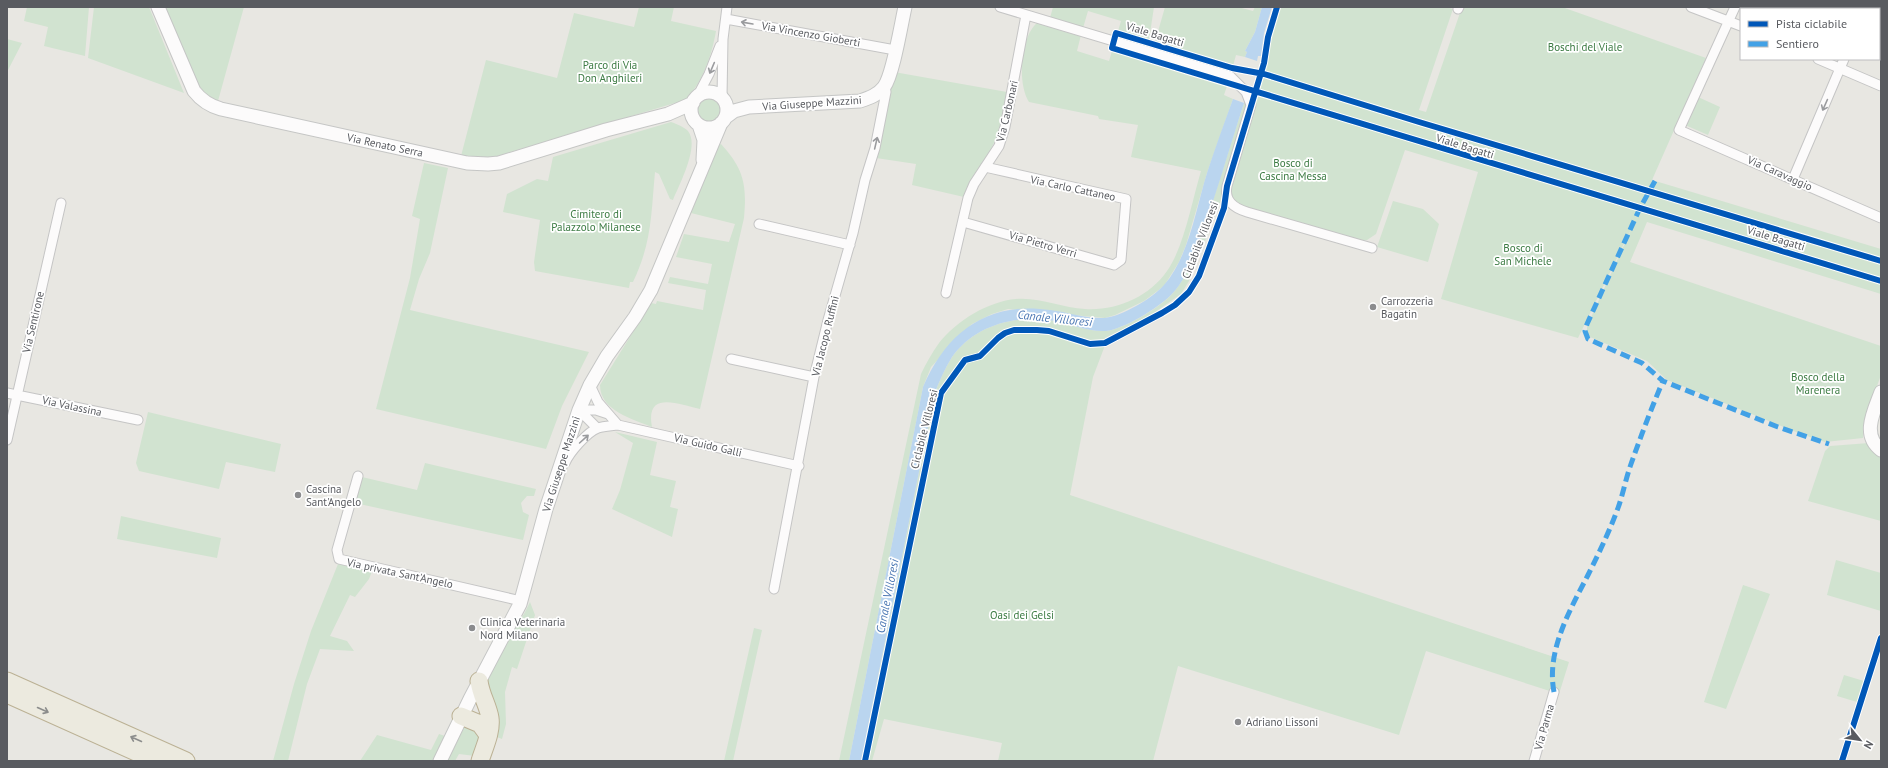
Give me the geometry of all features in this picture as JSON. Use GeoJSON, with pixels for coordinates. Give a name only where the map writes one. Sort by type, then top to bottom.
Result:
{"type":"FeatureCollection","features":[{"type":"Feature","properties":{"kind":"highway"},"geometry":{"type":"LineString","coordinates":[[7,681],[186,761]]}},
{"type":"Feature","properties":{"kind":"highway"},"geometry":{"type":"LineString","coordinates":[[479,681],[480,694],[489,716],[488,735],[480,761]]}},
{"type":"Feature","properties":{"kind":"highway"},"geometry":{"type":"LineString","coordinates":[[7,694],[156,761]]}},
{"type":"Feature","properties":{"kind":"highway"},"geometry":{"type":"LineString","coordinates":[[463,712],[478,709],[489,716]]}},
{"type":"Feature","properties":{"kind":"highway"},"geometry":{"type":"LineString","coordinates":[[463,712],[480,724],[488,735]]}},
{"type":"Feature","properties":{"kind":"street","name":"Via Renato Serra"},"geometry":{"type":"LineString","coordinates":[[158,7],[194,91],[203,101],[210,105],[221,109],[467,163],[499,163],[606,130],[668,114],[684,114],[696,122]]}},
{"type":"Feature","properties":{"kind":"street"},"geometry":{"type":"LineString","coordinates":[[723,39],[709,74],[691,109],[696,122],[713,128],[724,120],[727,108],[724,98],[723,39],[727,7]]}},
{"type":"Feature","properties":{"kind":"street"},"geometry":{"type":"LineString","coordinates":[[885,87],[905,7]]}},
{"type":"Feature","properties":{"kind":"street","name":"Viale Bagatti"},"geometry":{"type":"LineString","coordinates":[[1000,7],[1230,76],[1246,92],[1251,105],[1226,186],[1226,197],[1229,202],[1239,210],[1372,248]]}},
{"type":"Feature","properties":{"kind":"street"},"geometry":{"type":"LineString","coordinates":[[1690,7],[1740,26]]}},
{"type":"Feature","properties":{"kind":"street"},"geometry":{"type":"LineString","coordinates":[[1728,21],[1735,7]]}},
{"type":"Feature","properties":{"kind":"street","name":"Via Carbonari"},"geometry":{"type":"LineString","coordinates":[[946,293],[968,198],[984,167],[996,151],[1005,127],[1026,15]]}},
{"type":"Feature","properties":{"kind":"street","name":"Via Vincenzo Gioberti"},"geometry":{"type":"LineString","coordinates":[[726,19],[895,50]]}},
{"type":"Feature","properties":{"kind":"street","name":"Via Caravaggio"},"geometry":{"type":"LineString","coordinates":[[1728,21],[1679,130],[1881,218]]}},
{"type":"Feature","properties":{"kind":"street"},"geometry":{"type":"LineString","coordinates":[[1820,60],[1881,86]]}},
{"type":"Feature","properties":{"kind":"street"},"geometry":{"type":"LineString","coordinates":[[1793,179],[1844,60]]}},
{"type":"Feature","properties":{"kind":"street","name":"Via Giuseppe Mazzini"},"geometry":{"type":"LineString","coordinates":[[440,761],[463,712],[521,601],[546,509],[579,410],[590,385],[607,356],[635,317],[651,290],[724,120],[734,111],[749,107],[860,101],[874,96],[885,87]]}},
{"type":"Feature","properties":{"kind":"street","name":"Via Jacopo Ruffini"},"geometry":{"type":"LineString","coordinates":[[774,589],[799,466],[814,377],[830,309],[850,245],[865,180],[875,148],[886,92],[885,87]]}},
{"type":"Feature","properties":{"kind":"street"},"geometry":{"type":"LineString","coordinates":[[695,99],[710,92],[724,98]]}},
{"type":"Feature","properties":{"kind":"street","name":"Via Giuseppe Mazzini"},"geometry":{"type":"LineString","coordinates":[[724,98],[749,107]]}},
{"type":"Feature","properties":{"kind":"street","name":"Via Renato Serra"},"geometry":{"type":"LineString","coordinates":[[668,114],[695,99]]}},
{"type":"Feature","properties":{"kind":"street","name":"Via Giuseppe Mazzini"},"geometry":{"type":"LineString","coordinates":[[696,122],[703,134],[704,148],[700,175]]}},
{"type":"Feature","properties":{"kind":"street","name":"Via Carlo Cattaneo"},"geometry":{"type":"LineString","coordinates":[[984,167],[1126,199],[1121,260]]}},
{"type":"Feature","properties":{"kind":"street","name":"Via Sentirone"},"geometry":{"type":"LineString","coordinates":[[7,440],[16,395],[61,203]]}},
{"type":"Feature","properties":{"kind":"street","name":"Via Pietro Verri"},"geometry":{"type":"LineString","coordinates":[[963,222],[1114,265],[1121,260]]}},
{"type":"Feature","properties":{"kind":"street"},"geometry":{"type":"LineString","coordinates":[[759,224],[850,245]]}},
{"type":"Feature","properties":{"kind":"street"},"geometry":{"type":"LineString","coordinates":[[731,358],[814,377]]}},
{"type":"Feature","properties":{"kind":"street"},"geometry":{"type":"LineString","coordinates":[[590,385],[598,402],[618,425]]}},
{"type":"Feature","properties":{"kind":"street"},"geometry":{"type":"LineString","coordinates":[[1881,392],[1869,426],[1873,442],[1881,450]]}},
{"type":"Feature","properties":{"kind":"street","name":"Via Valassina"},"geometry":{"type":"LineString","coordinates":[[7,393],[138,420]]}},
{"type":"Feature","properties":{"kind":"street"},"geometry":{"type":"LineString","coordinates":[[579,410],[596,410],[610,414]]}},
{"type":"Feature","properties":{"kind":"street"},"geometry":{"type":"LineString","coordinates":[[546,509],[567,458],[582,440],[597,428],[579,410]]}},
{"type":"Feature","properties":{"kind":"street","name":"Via Guido Galli"},"geometry":{"type":"LineString","coordinates":[[597,428],[618,425],[799,466]]}},
{"type":"Feature","properties":{"kind":"street","name":"Via privata Sant'Angelo"},"geometry":{"type":"LineString","coordinates":[[358,476],[337,550],[339,559],[521,601]]}},
{"type":"Feature","properties":{"kind":"street","name":"Via Parma"},"geometry":{"type":"LineString","coordinates":[[1534,761],[1554,692]]}},
{"type":"Feature","properties":{"kind":"green space"},"geometry":{"type":"Polygon","coordinates":[[[27,7],[89,7],[85,56],[44,46],[48,27],[24,21],[27,7]]]}},
{"type":"Feature","properties":{"kind":"green space"},"geometry":{"type":"Polygon","coordinates":[[[94,7],[149,7],[184,93],[88,58],[94,7]]]}},
{"type":"Feature","properties":{"kind":"green space"},"geometry":{"type":"Polygon","coordinates":[[[165,7],[244,7],[218,101],[207,95],[199,86],[165,7]]]}},
{"type":"Feature","properties":{"kind":"green space","name":"Parco di Via Don Anghileri"},"geometry":{"type":"Polygon","coordinates":[[[639,7],[674,7],[671,21],[716,31],[712,49],[702,77],[685,100],[494,157],[482,158],[461,156],[486,60],[557,78],[574,13],[634,27],[639,7]]]}},
{"type":"Feature","properties":{"kind":"green space"},"geometry":{"type":"Polygon","coordinates":[[[1053,7],[1154,7],[1149,40],[1118,31],[1121,21],[1088,11],[1083,28],[1050,18],[1053,7]]]}},
{"type":"Feature","properties":{"kind":"green space"},"geometry":{"type":"Polygon","coordinates":[[[1165,7],[1238,7],[1253,11],[1255,7],[1262,7],[1255,32],[1245,51],[1247,52],[1245,57],[1236,55],[1233,66],[1155,42],[1165,7]]]}},
{"type":"Feature","properties":{"kind":"green space"},"geometry":{"type":"Polygon","coordinates":[[[1279,7],[1446,7],[1453,9],[1419,110],[1426,112],[1462,7],[1562,7],[1706,58],[1652,180],[1881,249],[1881,294],[1647,222],[1630,262],[1881,346],[1881,375],[1865,419],[1863,438],[1825,442],[1801,434],[1667,380],[1647,361],[1590,337],[1587,334],[1587,326],[1636,219],[1578,338],[1441,299],[1478,172],[1405,150],[1376,234],[1367,240],[1360,241],[1247,210],[1232,199],[1229,189],[1267,64],[1269,39],[1279,7]]]}},
{"type":"Feature","properties":{"kind":"green space"},"geometry":{"type":"Polygon","coordinates":[[[1038,22],[1081,35],[1077,51],[1109,61],[1112,51],[1227,86],[1224,95],[1233,99],[1207,173],[1186,245],[1179,262],[1164,286],[1144,301],[1115,315],[1105,318],[1008,309],[992,314],[972,324],[931,367],[923,387],[849,761],[839,761],[921,374],[939,343],[954,327],[964,320],[984,308],[1006,301],[1025,299],[1076,308],[1097,309],[1120,305],[1141,295],[1160,280],[1173,261],[1183,237],[1191,209],[1201,171],[1131,157],[1138,125],[1099,119],[1098,116],[1029,102],[1025,94],[1023,84],[1022,60],[1027,38],[1038,22]]]}},
{"type":"Feature","properties":{"kind":"green space"},"geometry":{"type":"Polygon","coordinates":[[[7,39],[22,43],[7,72],[7,39]]]}},
{"type":"Feature","properties":{"kind":"green space"},"geometry":{"type":"Polygon","coordinates":[[[894,72],[1007,92],[997,137],[970,183],[964,197],[912,185],[916,164],[876,158],[894,72]]]}},
{"type":"Feature","properties":{"kind":"green space"},"geometry":{"type":"Polygon","coordinates":[[[709,97],[718,101],[722,110],[718,119],[709,123],[700,119],[696,110],[700,101],[709,97]]]}},
{"type":"Feature","properties":{"kind":"green space"},"geometry":{"type":"Polygon","coordinates":[[[1698,97],[1720,107],[1708,135],[1685,125],[1698,97]]]}},
{"type":"Feature","properties":{"kind":"green space","name":"Oasi dei Gelsi"},"geometry":{"type":"Polygon","coordinates":[[[1244,103],[1247,104],[1219,206],[1189,281],[1181,294],[1148,317],[1105,338],[1104,348],[1093,377],[1070,495],[1569,662],[1559,694],[1426,651],[1399,735],[1178,666],[1153,761],[998,761],[1002,743],[884,719],[872,761],[861,761],[935,392],[949,361],[961,346],[972,337],[983,330],[1009,321],[1022,319],[1049,320],[1085,329],[1106,331],[1131,322],[1150,312],[1166,300],[1181,283],[1191,261],[1212,205],[1244,103]]]}},
{"type":"Feature","properties":{"kind":"green space","name":"Cimitero di Palazzolo Milanese"},"geometry":{"type":"Polygon","coordinates":[[[671,122],[688,131],[692,146],[690,155],[684,176],[673,200],[670,199],[659,174],[655,172],[650,228],[644,254],[633,282],[630,282],[629,288],[535,271],[534,262],[540,220],[503,212],[507,194],[537,179],[548,181],[553,157],[671,122]]]}},
{"type":"Feature","properties":{"kind":"green space"},"geometry":{"type":"Polygon","coordinates":[[[721,144],[735,161],[739,170],[744,187],[745,206],[744,218],[700,409],[682,404],[665,402],[658,404],[653,408],[651,415],[652,427],[627,417],[611,408],[601,394],[600,385],[651,303],[656,304],[657,301],[703,310],[706,290],[668,283],[670,277],[708,284],[712,264],[676,257],[684,234],[729,242],[735,224],[691,213],[694,206],[691,205],[716,147],[721,144]]]}},
{"type":"Feature","properties":{"kind":"green space"},"geometry":{"type":"Polygon","coordinates":[[[424,163],[448,168],[430,253],[419,279],[410,310],[589,352],[562,406],[546,449],[376,409],[410,278],[420,219],[412,216],[424,163]]]}},
{"type":"Feature","properties":{"kind":"green space"},"geometry":{"type":"Polygon","coordinates":[[[1393,201],[1423,209],[1439,224],[1428,262],[1377,247],[1393,201]]]}},
{"type":"Feature","properties":{"kind":"green space"},"geometry":{"type":"Polygon","coordinates":[[[148,412],[281,444],[275,472],[226,462],[219,489],[139,471],[136,463],[148,412]]]}},
{"type":"Feature","properties":{"kind":"green space"},"geometry":{"type":"Polygon","coordinates":[[[615,432],[657,442],[650,475],[676,481],[670,507],[678,509],[672,537],[612,509],[620,490],[633,443],[615,432]]]}},
{"type":"Feature","properties":{"kind":"green space"},"geometry":{"type":"Polygon","coordinates":[[[1869,443],[1881,455],[1881,521],[1808,501],[1825,451],[1830,446],[1869,443]]]}},
{"type":"Feature","properties":{"kind":"green space"},"geometry":{"type":"Polygon","coordinates":[[[425,463],[536,489],[534,496],[527,496],[521,503],[523,512],[529,515],[523,540],[355,503],[362,477],[417,490],[425,463]]]}},
{"type":"Feature","properties":{"kind":"green space"},"geometry":{"type":"Polygon","coordinates":[[[121,516],[221,538],[217,558],[117,539],[121,516]]]}},
{"type":"Feature","properties":{"kind":"green space"},"geometry":{"type":"Polygon","coordinates":[[[1836,560],[1881,573],[1881,611],[1827,595],[1836,560]]]}},
{"type":"Feature","properties":{"kind":"green space"},"geometry":{"type":"Polygon","coordinates":[[[338,564],[372,571],[369,579],[355,597],[350,595],[330,636],[347,641],[354,651],[320,649],[307,684],[288,761],[273,761],[294,684],[311,631],[338,564]]]}},
{"type":"Feature","properties":{"kind":"green space"},"geometry":{"type":"Polygon","coordinates":[[[1743,585],[1770,594],[1726,709],[1704,702],[1743,585]]]}},
{"type":"Feature","properties":{"kind":"green space"},"geometry":{"type":"Polygon","coordinates":[[[530,602],[535,615],[517,669],[512,667],[505,692],[506,724],[502,739],[492,735],[485,683],[512,630],[524,614],[530,602]]]}},
{"type":"Feature","properties":{"kind":"green space"},"geometry":{"type":"Polygon","coordinates":[[[754,628],[762,630],[733,761],[724,761],[754,628]]]}},
{"type":"Feature","properties":{"kind":"green space"},"geometry":{"type":"Polygon","coordinates":[[[1844,675],[1864,681],[1857,702],[1837,696],[1844,675]]]}},
{"type":"Feature","properties":{"kind":"green space"},"geometry":{"type":"Polygon","coordinates":[[[465,727],[474,727],[480,739],[475,756],[459,754],[455,761],[446,761],[461,730],[465,727]]]}},
{"type":"Feature","properties":{"kind":"green space"},"geometry":{"type":"Polygon","coordinates":[[[439,734],[445,736],[434,761],[360,761],[377,735],[431,750],[439,734]]]}},
{"type":"Feature","properties":{"kind":"water"},"geometry":{"type":"Polygon","coordinates":[[[1262,7],[1272,7],[1264,33],[1261,56],[1258,56],[1257,61],[1245,57],[1247,52],[1245,51],[1255,32],[1262,7]]]}},
{"type":"Feature","properties":{"kind":"water","name":"Canale Villoresi"},"geometry":{"type":"Polygon","coordinates":[[[1233,99],[1244,103],[1205,224],[1191,262],[1181,283],[1171,295],[1158,306],[1131,322],[1106,331],[1092,330],[1049,320],[1022,319],[1009,321],[983,330],[972,337],[961,346],[949,361],[935,392],[861,761],[849,761],[923,387],[933,367],[944,350],[957,336],[972,324],[989,316],[1007,310],[1028,308],[1090,317],[1111,317],[1128,311],[1145,301],[1159,290],[1173,274],[1186,246],[1207,173],[1233,99]]]}},
{"type":"Feature","properties":{"kind":"marked path"},"geometry":{"type":"LineString","coordinates":[[1655,181],[1640,208],[1587,324],[1585,331],[1588,339],[1642,363],[1663,381],[1778,427],[1829,444]]}},
{"type":"Feature","properties":{"kind":"marked path"},"geometry":{"type":"LineString","coordinates":[[1554,692],[1552,677],[1553,661],[1561,631],[1596,558],[1620,503],[1631,464],[1663,381]]}},
{"type":"Feature","properties":{"kind":"cycle path","name":"Ciclabile Villoresi"},"geometry":{"type":"LineString","coordinates":[[865,761],[941,393],[965,360],[980,356],[1005,333],[1014,330],[1049,331],[1090,344],[1105,343],[1162,313],[1175,305],[1189,292],[1199,276],[1224,208],[1227,186],[1264,63],[1268,37],[1277,7]]}},
{"type":"Feature","properties":{"kind":"cycle path"},"geometry":{"type":"LineString","coordinates":[[1881,261],[1264,74],[1232,68],[1116,33],[1112,48],[1881,281]]}},
{"type":"Feature","properties":{"kind":"cycle path"},"geometry":{"type":"LineString","coordinates":[[1842,761],[1881,638]]}},
{"type":"Feature","properties":{"kind":"place","name":"Carrozzeria Bagatin"},"geometry":{"type":"Point","coordinates":[1373,307]}},
{"type":"Feature","properties":{"kind":"place","name":"Cascina Sant'Angelo"},"geometry":{"type":"Point","coordinates":[298,495]}},
{"type":"Feature","properties":{"kind":"place","name":"Clinica Veterinaria Nord Milano"},"geometry":{"type":"Point","coordinates":[472,628]}},
{"type":"Feature","properties":{"kind":"place","name":"Adriano Lissoni"},"geometry":{"type":"Point","coordinates":[1238,722]}},
{"type":"Feature","properties":{"kind":"park label","name":"Boschi del Viale"},"geometry":{"type":"Point","coordinates":[1585,47]}},
{"type":"Feature","properties":{"kind":"park label","name":"Bosco di Cascina Messa"},"geometry":{"type":"Point","coordinates":[1293,169]}},
{"type":"Feature","properties":{"kind":"park label","name":"Bosco di San Michele"},"geometry":{"type":"Point","coordinates":[1523,254]}},
{"type":"Feature","properties":{"kind":"park label","name":"Bosco della Marenera"},"geometry":{"type":"Point","coordinates":[1818,383]}}]}
